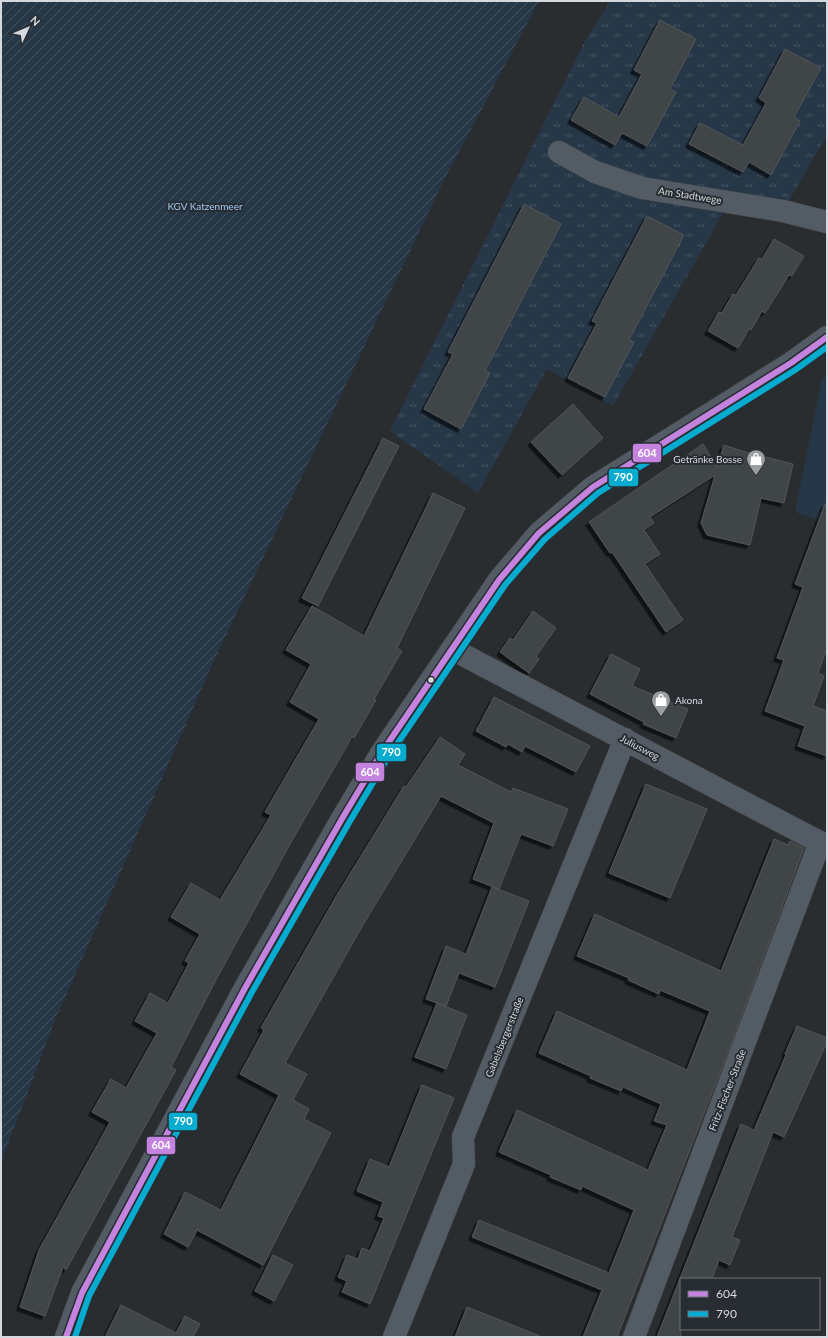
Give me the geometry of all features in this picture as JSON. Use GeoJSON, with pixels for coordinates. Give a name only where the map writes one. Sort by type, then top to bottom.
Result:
{"type":"FeatureCollection","features":[{"type":"Feature","properties":{"kind":"street","name":"Am Stadtwege"},"geometry":{"type":"LineString","coordinates":[[559,152],[595,172],[642,188],[768,208],[827,222]]}},
{"type":"Feature","properties":{"kind":"street"},"geometry":{"type":"LineString","coordinates":[[66,1337],[82,1293],[245,988],[382,752],[499,580],[519,555],[566,508],[593,487],[791,363],[827,337]]}},
{"type":"Feature","properties":{"kind":"street","name":"Juliusweg"},"geometry":{"type":"LineString","coordinates":[[452,649],[824,844]]}},
{"type":"Feature","properties":{"kind":"street","name":"Gabelsbergerstraße"},"geometry":{"type":"LineString","coordinates":[[394,1337],[464,1164],[463,1137],[625,739]]}},
{"type":"Feature","properties":{"kind":"street","name":"Fritz-Fischer-Straße"},"geometry":{"type":"LineString","coordinates":[[634,1337],[824,844]]}},
{"type":"Feature","properties":{"kind":"green space","name":"KGV Katzenmeer"},"geometry":{"type":"Polygon","coordinates":[[[1,1],[539,1],[443,182],[216,656],[56,1018],[1,1162],[1,1]]]}},
{"type":"Feature","properties":{"kind":"green space"},"geometry":{"type":"Polygon","coordinates":[[[610,1],[827,1],[827,135],[783,211],[730,201],[613,406],[547,369],[478,493],[390,431],[584,43],[610,1]]]}},
{"type":"Feature","properties":{"kind":"green space"},"geometry":{"type":"Polygon","coordinates":[[[827,376],[827,523],[795,512],[822,379],[827,376]]]}},
{"type":"Feature","properties":{"kind":"building"},"geometry":{"type":"Polygon","coordinates":[[[660,20],[696,39],[670,89],[676,92],[647,146],[622,133],[615,145],[571,120],[584,97],[619,117],[642,74],[634,70],[660,20]]]}},
{"type":"Feature","properties":{"kind":"building"},"geometry":{"type":"Polygon","coordinates":[[[785,49],[821,68],[794,117],[800,121],[771,175],[749,162],[743,172],[689,144],[700,123],[743,145],[766,103],[759,98],[785,49]]]}},
{"type":"Feature","properties":{"kind":"building"},"geometry":{"type":"Polygon","coordinates":[[[524,204],[561,224],[485,371],[490,373],[461,429],[424,409],[453,354],[448,352],[524,204]]]}},
{"type":"Feature","properties":{"kind":"building"},"geometry":{"type":"Polygon","coordinates":[[[647,216],[684,235],[629,340],[634,342],[605,397],[568,378],[597,323],[592,321],[647,216]]]}},
{"type":"Feature","properties":{"kind":"building"},"geometry":{"type":"Polygon","coordinates":[[[774,239],[804,256],[792,276],[789,275],[765,313],[762,311],[751,330],[749,329],[738,348],[708,331],[719,312],[722,313],[733,294],[736,295],[759,258],[762,259],[774,239]]]}},
{"type":"Feature","properties":{"kind":"building"},"geometry":{"type":"Polygon","coordinates":[[[573,404],[603,438],[562,475],[531,442],[573,404]]]}},
{"type":"Feature","properties":{"kind":"building"},"geometry":{"type":"Polygon","coordinates":[[[383,438],[399,446],[318,606],[302,598],[383,438]]]}},
{"type":"Feature","properties":{"kind":"building"},"geometry":{"type":"Polygon","coordinates":[[[703,444],[717,467],[724,445],[793,464],[784,503],[761,498],[750,545],[707,535],[701,523],[715,475],[650,517],[654,523],[644,530],[660,554],[645,564],[683,620],[666,632],[612,552],[610,553],[589,522],[703,444]]]}},
{"type":"Feature","properties":{"kind":"building"},"geometry":{"type":"Polygon","coordinates":[[[433,493],[465,508],[397,648],[402,651],[374,699],[376,700],[354,738],[352,737],[290,844],[217,978],[171,1067],[176,1070],[66,1270],[63,1267],[45,1316],[20,1307],[39,1250],[110,1122],[92,1112],[111,1079],[126,1088],[157,1033],[135,1021],[150,993],[168,1003],[189,963],[185,961],[200,934],[171,917],[191,883],[220,900],[271,815],[265,812],[319,719],[290,702],[311,664],[286,650],[312,606],[364,636],[433,493]]]}},
{"type":"Feature","properties":{"kind":"building"},"geometry":{"type":"Polygon","coordinates":[[[825,504],[827,504],[827,648],[818,673],[824,676],[813,706],[827,711],[827,756],[798,746],[805,726],[765,711],[784,660],[777,658],[803,587],[795,584],[825,504]]]}},
{"type":"Feature","properties":{"kind":"building"},"geometry":{"type":"Polygon","coordinates":[[[533,611],[556,628],[536,656],[539,659],[529,673],[500,652],[510,638],[513,640],[533,611]]]}},
{"type":"Feature","properties":{"kind":"building"},"geometry":{"type":"Polygon","coordinates":[[[611,654],[640,669],[632,686],[688,709],[676,738],[643,724],[644,722],[590,694],[611,654]]]}},
{"type":"Feature","properties":{"kind":"building"},"geometry":{"type":"Polygon","coordinates":[[[494,697],[590,746],[576,772],[525,746],[522,752],[508,744],[506,747],[476,731],[494,697]]]}},
{"type":"Feature","properties":{"kind":"building"},"geometry":{"type":"Polygon","coordinates":[[[440,737],[465,754],[458,765],[511,792],[513,788],[568,809],[553,846],[521,834],[499,889],[473,879],[494,823],[441,796],[364,923],[285,1063],[307,1074],[293,1100],[309,1109],[304,1119],[331,1133],[263,1265],[197,1230],[188,1247],[164,1234],[185,1192],[221,1210],[279,1095],[240,1074],[264,1030],[261,1028],[337,895],[404,786],[406,787],[440,737]]]}},
{"type":"Feature","properties":{"kind":"building"},"geometry":{"type":"Polygon","coordinates":[[[646,784],[707,809],[670,898],[609,873],[646,784]]]}},
{"type":"Feature","properties":{"kind":"building"},"geometry":{"type":"Polygon","coordinates":[[[774,839],[788,845],[790,841],[804,848],[730,1047],[617,1337],[583,1337],[602,1290],[472,1237],[479,1220],[609,1273],[634,1210],[582,1186],[581,1190],[550,1177],[551,1175],[499,1152],[517,1110],[648,1170],[667,1125],[654,1121],[661,1104],[623,1087],[621,1091],[590,1078],[591,1076],[539,1053],[557,1011],[687,1070],[710,1011],[660,990],[659,994],[628,980],[629,978],[577,956],[595,914],[721,971],[774,839]]]}},
{"type":"Feature","properties":{"kind":"building"},"geometry":{"type":"Polygon","coordinates":[[[492,887],[529,901],[495,987],[459,973],[446,1006],[426,999],[446,946],[466,954],[492,887]]]}},
{"type":"Feature","properties":{"kind":"building"},"geometry":{"type":"Polygon","coordinates":[[[437,1003],[467,1015],[446,1069],[415,1057],[437,1003]]]}},
{"type":"Feature","properties":{"kind":"building"},"geometry":{"type":"Polygon","coordinates":[[[797,1026],[827,1038],[827,1042],[784,1137],[773,1132],[732,1237],[740,1240],[730,1265],[719,1260],[712,1278],[680,1278],[741,1124],[754,1130],[786,1055],[785,1054],[797,1026]]]}},
{"type":"Feature","properties":{"kind":"building"},"geometry":{"type":"Polygon","coordinates":[[[422,1085],[454,1098],[370,1304],[342,1292],[347,1281],[338,1277],[347,1255],[358,1259],[362,1248],[370,1251],[384,1218],[378,1216],[383,1202],[357,1191],[370,1159],[389,1167],[422,1085]]]}},
{"type":"Feature","properties":{"kind":"building"},"geometry":{"type":"Polygon","coordinates":[[[273,1255],[293,1265],[274,1301],[255,1291],[273,1255]]]}},
{"type":"Feature","properties":{"kind":"building"},"geometry":{"type":"Polygon","coordinates":[[[680,1279],[681,1337],[657,1337],[680,1279]]]}},
{"type":"Feature","properties":{"kind":"building"},"geometry":{"type":"Polygon","coordinates":[[[121,1305],[176,1333],[185,1316],[200,1324],[193,1337],[105,1337],[121,1305]]]}},
{"type":"Feature","properties":{"kind":"building"},"geometry":{"type":"Polygon","coordinates":[[[467,1307],[540,1336],[540,1337],[455,1337],[467,1307]]]}},
{"type":"Feature","properties":{"kind":"transit line","name":"604"},"geometry":{"type":"LineString","coordinates":[[66,1337],[82,1293],[245,988],[382,752],[499,580],[539,533],[593,487],[791,363],[827,337]]}},
{"type":"Feature","properties":{"kind":"transit line","name":"790"},"geometry":{"type":"LineString","coordinates":[[75,1337],[89,1296],[252,992],[389,756],[505,585],[545,539],[598,493],[795,370],[827,347]]}},
{"type":"Feature","properties":{"kind":"place","name":"Getränke Bosse"},"geometry":{"type":"Point","coordinates":[756,476]}},
{"type":"Feature","properties":{"kind":"place","name":"Akona"},"geometry":{"type":"Point","coordinates":[661,717]}}]}
